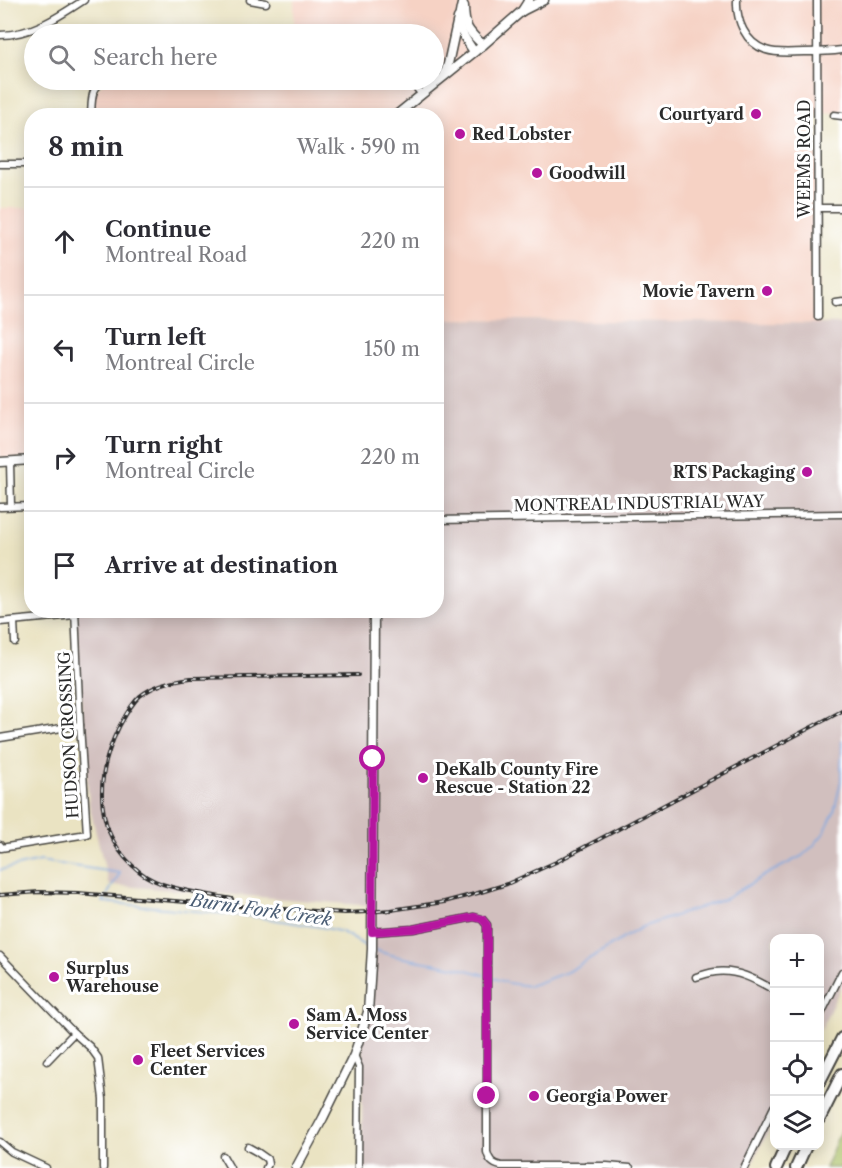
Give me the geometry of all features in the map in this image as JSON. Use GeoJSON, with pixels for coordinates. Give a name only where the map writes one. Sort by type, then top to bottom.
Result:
{"type":"FeatureCollection","features":[{"type":"Feature","properties":{"kind":"highway"},"geometry":{"type":"LineString","coordinates":[[824,1072],[842,1038]]}},
{"type":"Feature","properties":{"kind":"highway"},"geometry":{"type":"LineString","coordinates":[[824,1108],[842,1074]]}},
{"type":"Feature","properties":{"kind":"highway"},"geometry":{"type":"LineString","coordinates":[[776,1168],[784,1150]]}},
{"type":"Feature","properties":{"kind":"highway"},"geometry":{"type":"LineString","coordinates":[[796,1168],[804,1150]]}},
{"type":"Feature","properties":{"kind":"street"},"geometry":{"type":"LineString","coordinates":[[44,24],[84,0]]}},
{"type":"Feature","properties":{"kind":"street"},"geometry":{"type":"LineString","coordinates":[[250,0],[266,3]]}},
{"type":"Feature","properties":{"kind":"street"},"geometry":{"type":"LineString","coordinates":[[444,75],[464,0]]}},
{"type":"Feature","properties":{"kind":"street"},"geometry":{"type":"LineString","coordinates":[[464,0],[464,21],[467,28],[483,45]]}},
{"type":"Feature","properties":{"kind":"street"},"geometry":{"type":"LineString","coordinates":[[522,11],[529,0]]}},
{"type":"Feature","properties":{"kind":"street"},"geometry":{"type":"LineString","coordinates":[[444,77],[522,11],[544,0]]}},
{"type":"Feature","properties":{"kind":"street"},"geometry":{"type":"LineString","coordinates":[[737,0],[737,12],[741,25],[754,44],[765,50],[774,52],[842,50]]}},
{"type":"Feature","properties":{"kind":"street","name":"WEEMS ROAD"},"geometry":{"type":"LineString","coordinates":[[817,0],[819,317]]}},
{"type":"Feature","properties":{"kind":"street"},"geometry":{"type":"LineString","coordinates":[[458,18],[460,30],[474,52]]}},
{"type":"Feature","properties":{"kind":"street"},"geometry":{"type":"LineString","coordinates":[[0,34],[12,35],[24,32]]}},
{"type":"Feature","properties":{"kind":"street"},"geometry":{"type":"LineString","coordinates":[[92,108],[94,90]]}},
{"type":"Feature","properties":{"kind":"street"},"geometry":{"type":"LineString","coordinates":[[418,90],[422,95]]}},
{"type":"Feature","properties":{"kind":"street"},"geometry":{"type":"LineString","coordinates":[[405,108],[428,90]]}},
{"type":"Feature","properties":{"kind":"street"},"geometry":{"type":"LineString","coordinates":[[834,115],[842,116]]}},
{"type":"Feature","properties":{"kind":"street"},"geometry":{"type":"LineString","coordinates":[[0,164],[24,164]]}},
{"type":"Feature","properties":{"kind":"street"},"geometry":{"type":"LineString","coordinates":[[818,208],[842,208]]}},
{"type":"Feature","properties":{"kind":"street"},"geometry":{"type":"LineString","coordinates":[[11,506],[5,462],[24,461]]}},
{"type":"Feature","properties":{"kind":"street"},"geometry":{"type":"LineString","coordinates":[[0,507],[24,506]]}},
{"type":"Feature","properties":{"kind":"street","name":"MONTREAL INDUSTRIAL WAY"},"geometry":{"type":"LineString","coordinates":[[444,520],[842,514]]}},
{"type":"Feature","properties":{"kind":"street","name":"HUDSON CROSSING"},"geometry":{"type":"LineString","coordinates":[[0,622],[37,618]]}},
{"type":"Feature","properties":{"kind":"street","name":"HUDSON CROSSING"},"geometry":{"type":"LineString","coordinates":[[0,845],[1,848],[87,834],[75,618]]}},
{"type":"Feature","properties":{"kind":"street"},"geometry":{"type":"LineString","coordinates":[[296,1168],[354,1055],[368,1012],[372,947],[374,618]]}},
{"type":"Feature","properties":{"kind":"street"},"geometry":{"type":"LineString","coordinates":[[14,621],[15,642]]}},
{"type":"Feature","properties":{"kind":"street"},"geometry":{"type":"LineString","coordinates":[[0,738],[80,725]]}},
{"type":"Feature","properties":{"kind":"street"},"geometry":{"type":"LineString","coordinates":[[372,932],[413,929],[474,917],[482,919],[487,925],[487,1152],[495,1165],[630,1168]]}},
{"type":"Feature","properties":{"kind":"street"},"geometry":{"type":"LineString","coordinates":[[0,956],[90,1047],[98,1058],[104,1100],[103,1168]]}},
{"type":"Feature","properties":{"kind":"street"},"geometry":{"type":"LineString","coordinates":[[696,977],[716,972],[733,973],[746,975],[770,988]]}},
{"type":"Feature","properties":{"kind":"street"},"geometry":{"type":"LineString","coordinates":[[824,1006],[842,972]]}},
{"type":"Feature","properties":{"kind":"street"},"geometry":{"type":"LineString","coordinates":[[47,1061],[74,1033]]}},
{"type":"Feature","properties":{"kind":"street"},"geometry":{"type":"LineString","coordinates":[[354,1055],[359,1067],[358,1168]]}},
{"type":"Feature","properties":{"kind":"street"},"geometry":{"type":"LineString","coordinates":[[744,1168],[770,1115]]}},
{"type":"Feature","properties":{"kind":"street"},"geometry":{"type":"LineString","coordinates":[[0,1142],[12,1152],[46,1168]]}},
{"type":"Feature","properties":{"kind":"street"},"geometry":{"type":"LineString","coordinates":[[248,1147],[267,1159],[266,1168]]}},
{"type":"Feature","properties":{"kind":"street"},"geometry":{"type":"LineString","coordinates":[[0,1152],[12,1152]]}},
{"type":"Feature","properties":{"kind":"street"},"geometry":{"type":"LineString","coordinates":[[223,1156],[230,1168]]}},
{"type":"Feature","properties":{"kind":"shaded area"},"geometry":{"type":"Polygon","coordinates":[[[294,0],[842,0],[842,113],[817,114],[819,324],[444,319],[444,108],[93,108],[96,90],[444,90],[444,24],[294,24],[294,0]]]}},
{"type":"Feature","properties":{"kind":"shaded area"},"geometry":{"type":"Polygon","coordinates":[[[0,208],[24,208],[24,458],[0,463],[0,208]]]}},
{"type":"Feature","properties":{"kind":"shaded area"},"geometry":{"type":"Polygon","coordinates":[[[444,319],[842,324],[842,985],[824,1023],[824,934],[770,934],[770,1128],[750,1168],[362,1168],[362,1024],[370,992],[374,906],[109,885],[89,805],[75,618],[444,618],[444,319]]]}},
{"type":"Feature","properties":{"kind":"green space"},"geometry":{"type":"Polygon","coordinates":[[[842,1127],[842,1168],[825,1168],[842,1127]]]}},
{"type":"Feature","properties":{"kind":"waterway","name":"Burnt Fork Creek"},"geometry":{"type":"LineString","coordinates":[[488,976],[508,983],[529,986],[567,972],[642,927],[725,899],[802,856],[824,833],[834,812],[841,781],[842,741]]}},
{"type":"Feature","properties":{"kind":"waterway","name":"Burnt Fork Creek"},"geometry":{"type":"LineString","coordinates":[[0,870],[40,861],[120,873],[103,902],[257,917],[326,928],[342,932],[367,947]]}},
{"type":"Feature","properties":{"kind":"waterway","name":"Burnt Fork Creek"},"geometry":{"type":"LineString","coordinates":[[375,950],[484,975]]}},
{"type":"Feature","properties":{"kind":"railway"},"geometry":{"type":"LineString","coordinates":[[232,899],[171,887],[149,878],[125,857],[113,841],[102,804],[102,785],[105,766],[119,727],[131,706],[140,696],[158,686],[178,680],[358,675]]}},
{"type":"Feature","properties":{"kind":"railway"},"geometry":{"type":"LineString","coordinates":[[0,895],[39,892],[78,893],[345,913],[391,910],[444,902],[507,884],[556,862],[842,711]]}},
{"type":"Feature","properties":{"kind":"place","name":"Courtyard"},"geometry":{"type":"Point","coordinates":[756,114]}},
{"type":"Feature","properties":{"kind":"place","name":"Red Lobster"},"geometry":{"type":"Point","coordinates":[460,134]}},
{"type":"Feature","properties":{"kind":"place","name":"Goodwill"},"geometry":{"type":"Point","coordinates":[537,173]}},
{"type":"Feature","properties":{"kind":"place","name":"Movie Tavern"},"geometry":{"type":"Point","coordinates":[767,291]}},
{"type":"Feature","properties":{"kind":"place","name":"RTS Packaging"},"geometry":{"type":"Point","coordinates":[807,472]}},
{"type":"Feature","properties":{"kind":"place","name":"DeKalb County Fire Rescue - Station 22"},"geometry":{"type":"Point","coordinates":[423,778]}},
{"type":"Feature","properties":{"kind":"place","name":"Surplus Warehouse"},"geometry":{"type":"Point","coordinates":[54,977]}},
{"type":"Feature","properties":{"kind":"place","name":"Sam A. Moss Service Center"},"geometry":{"type":"Point","coordinates":[294,1024]}},
{"type":"Feature","properties":{"kind":"place","name":"Fleet Services Center"},"geometry":{"type":"Point","coordinates":[138,1060]}},
{"type":"Feature","properties":{"kind":"place","name":"Georgia Power"},"geometry":{"type":"Point","coordinates":[534,1096]}},
{"type":"Feature","properties":{"kind":"route"},"geometry":{"type":"LineString","coordinates":[[373,759],[372,932],[413,929],[474,917],[482,919],[487,925],[487,1096]]}}]}
